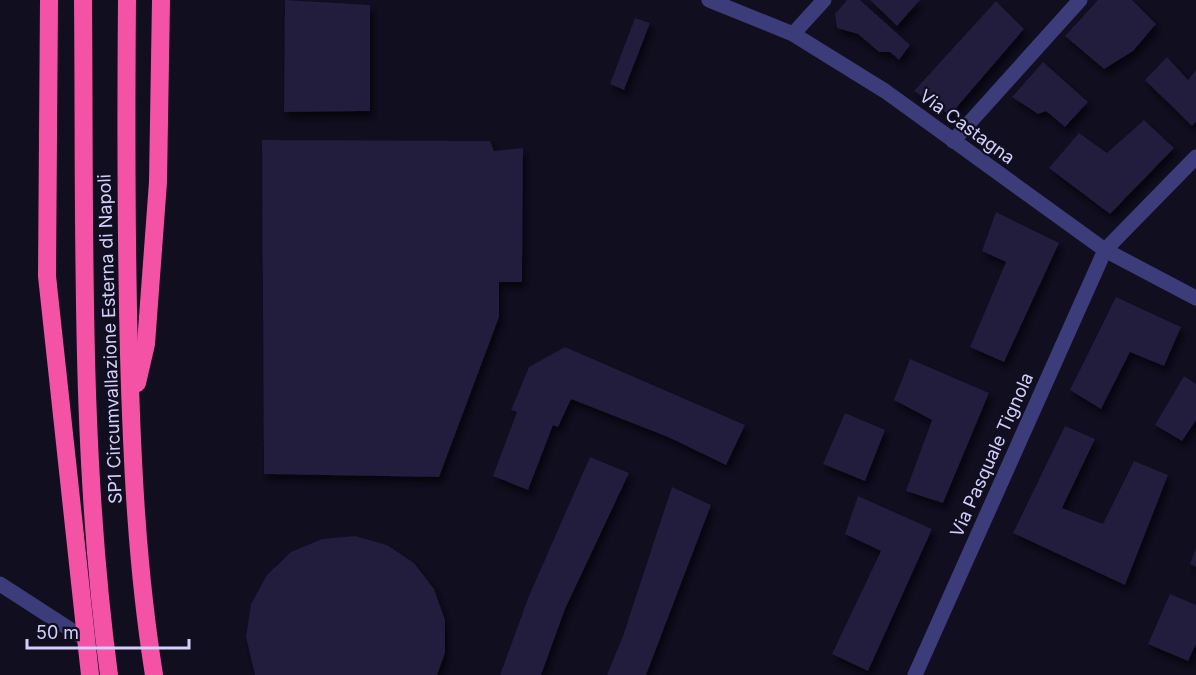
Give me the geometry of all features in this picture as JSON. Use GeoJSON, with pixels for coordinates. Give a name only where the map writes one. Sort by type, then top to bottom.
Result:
{"type":"FeatureCollection","features":[{"type":"Feature","properties":{"kind":"highway"},"geometry":{"type":"LineString","coordinates":[[49,0],[47,276],[90,675]]}},
{"type":"Feature","properties":{"kind":"highway","name":"SP1 Circumvallazione Esterna di Napoli"},"geometry":{"type":"LineString","coordinates":[[83,0],[89,461],[93,537],[109,675]]}},
{"type":"Feature","properties":{"kind":"highway","name":"SP1 Circumvallazione Esterna di Napoli"},"geometry":{"type":"LineString","coordinates":[[127,0],[125,193],[131,411],[141,594],[154,675]]}},
{"type":"Feature","properties":{"kind":"highway"},"geometry":{"type":"LineString","coordinates":[[131,411],[146,344],[155,216],[161,0]]}},
{"type":"Feature","properties":{"kind":"street","name":"Via Castagna"},"geometry":{"type":"LineString","coordinates":[[709,0],[793,34],[885,91],[1105,250],[1196,298]]}},
{"type":"Feature","properties":{"kind":"street"},"geometry":{"type":"LineString","coordinates":[[793,34],[824,0]]}},
{"type":"Feature","properties":{"kind":"street"},"geometry":{"type":"LineString","coordinates":[[953,141],[1080,0]]}},
{"type":"Feature","properties":{"kind":"street"},"geometry":{"type":"LineString","coordinates":[[1105,250],[1196,157]]}},
{"type":"Feature","properties":{"kind":"street","name":"Via Pasquale Tignola"},"geometry":{"type":"LineString","coordinates":[[915,675],[1105,250]]}},
{"type":"Feature","properties":{"kind":"street"},"geometry":{"type":"LineString","coordinates":[[0,584],[86,639]]}},
{"type":"Feature","properties":{"kind":"building"},"geometry":{"type":"Polygon","coordinates":[[[285,0],[370,5],[370,111],[284,112],[285,0]]]}},
{"type":"Feature","properties":{"kind":"building"},"geometry":{"type":"Polygon","coordinates":[[[847,0],[860,0],[910,45],[899,60],[890,52],[879,52],[858,34],[837,28],[835,14],[847,0]]]}},
{"type":"Feature","properties":{"kind":"building"},"geometry":{"type":"Polygon","coordinates":[[[870,0],[920,0],[897,26],[870,0]]]}},
{"type":"Feature","properties":{"kind":"building"},"geometry":{"type":"Polygon","coordinates":[[[1098,0],[1132,0],[1156,24],[1133,51],[1104,69],[1065,36],[1098,0]]]}},
{"type":"Feature","properties":{"kind":"building"},"geometry":{"type":"Polygon","coordinates":[[[996,1],[1024,29],[950,115],[914,91],[996,1]]]}},
{"type":"Feature","properties":{"kind":"building"},"geometry":{"type":"Polygon","coordinates":[[[635,18],[650,23],[624,90],[610,84],[635,18]]]}},
{"type":"Feature","properties":{"kind":"building"},"geometry":{"type":"Polygon","coordinates":[[[1167,57],[1188,80],[1196,70],[1196,122],[1192,126],[1145,80],[1167,57]]]}},
{"type":"Feature","properties":{"kind":"building"},"geometry":{"type":"Polygon","coordinates":[[[1043,62],[1088,102],[1065,127],[1046,111],[1038,114],[1012,97],[1043,62]]]}},
{"type":"Feature","properties":{"kind":"building"},"geometry":{"type":"Polygon","coordinates":[[[1144,120],[1174,148],[1110,214],[1049,168],[1079,133],[1107,153],[1144,120]]]}},
{"type":"Feature","properties":{"kind":"building"},"geometry":{"type":"Polygon","coordinates":[[[262,140],[490,141],[494,151],[523,148],[522,282],[499,282],[499,317],[439,477],[264,474],[262,140]]]}},
{"type":"Feature","properties":{"kind":"building"},"geometry":{"type":"Polygon","coordinates":[[[996,212],[1059,243],[1004,362],[970,347],[1006,262],[982,251],[996,212]]]}},
{"type":"Feature","properties":{"kind":"building"},"geometry":{"type":"Polygon","coordinates":[[[1116,297],[1181,327],[1164,366],[1130,352],[1101,409],[1070,390],[1116,297]]]}},
{"type":"Feature","properties":{"kind":"building"},"geometry":{"type":"Polygon","coordinates":[[[565,347],[745,425],[726,465],[668,437],[571,399],[558,427],[553,425],[528,490],[493,476],[517,412],[511,410],[529,367],[565,347]]]}},
{"type":"Feature","properties":{"kind":"building"},"geometry":{"type":"Polygon","coordinates":[[[910,359],[989,393],[943,503],[906,491],[932,420],[894,400],[910,359]]]}},
{"type":"Feature","properties":{"kind":"building"},"geometry":{"type":"Polygon","coordinates":[[[1184,376],[1196,384],[1196,420],[1182,441],[1155,425],[1184,376]]]}},
{"type":"Feature","properties":{"kind":"building"},"geometry":{"type":"Polygon","coordinates":[[[845,413],[885,430],[865,481],[823,464],[845,413]]]}},
{"type":"Feature","properties":{"kind":"building"},"geometry":{"type":"Polygon","coordinates":[[[1065,426],[1095,439],[1062,508],[1103,524],[1134,461],[1168,475],[1125,585],[1013,533],[1065,426]]]}},
{"type":"Feature","properties":{"kind":"building"},"geometry":{"type":"Polygon","coordinates":[[[590,457],[629,473],[565,609],[541,675],[500,675],[529,596],[590,457]]]}},
{"type":"Feature","properties":{"kind":"building"},"geometry":{"type":"Polygon","coordinates":[[[672,487],[711,505],[646,675],[607,675],[623,636],[672,487]]]}},
{"type":"Feature","properties":{"kind":"building"},"geometry":{"type":"Polygon","coordinates":[[[858,496],[932,529],[868,671],[832,654],[881,551],[845,534],[858,496]]]}},
{"type":"Feature","properties":{"kind":"building"},"geometry":{"type":"Polygon","coordinates":[[[355,536],[387,545],[414,563],[434,589],[445,620],[445,653],[437,675],[255,675],[246,637],[251,604],[267,575],[291,552],[322,539],[355,536]]]}},
{"type":"Feature","properties":{"kind":"building"},"geometry":{"type":"Polygon","coordinates":[[[1196,548],[1196,567],[1190,564],[1196,548]]]}},
{"type":"Feature","properties":{"kind":"building"},"geometry":{"type":"Polygon","coordinates":[[[1170,594],[1196,605],[1196,644],[1188,661],[1148,644],[1170,594]]]}}]}
